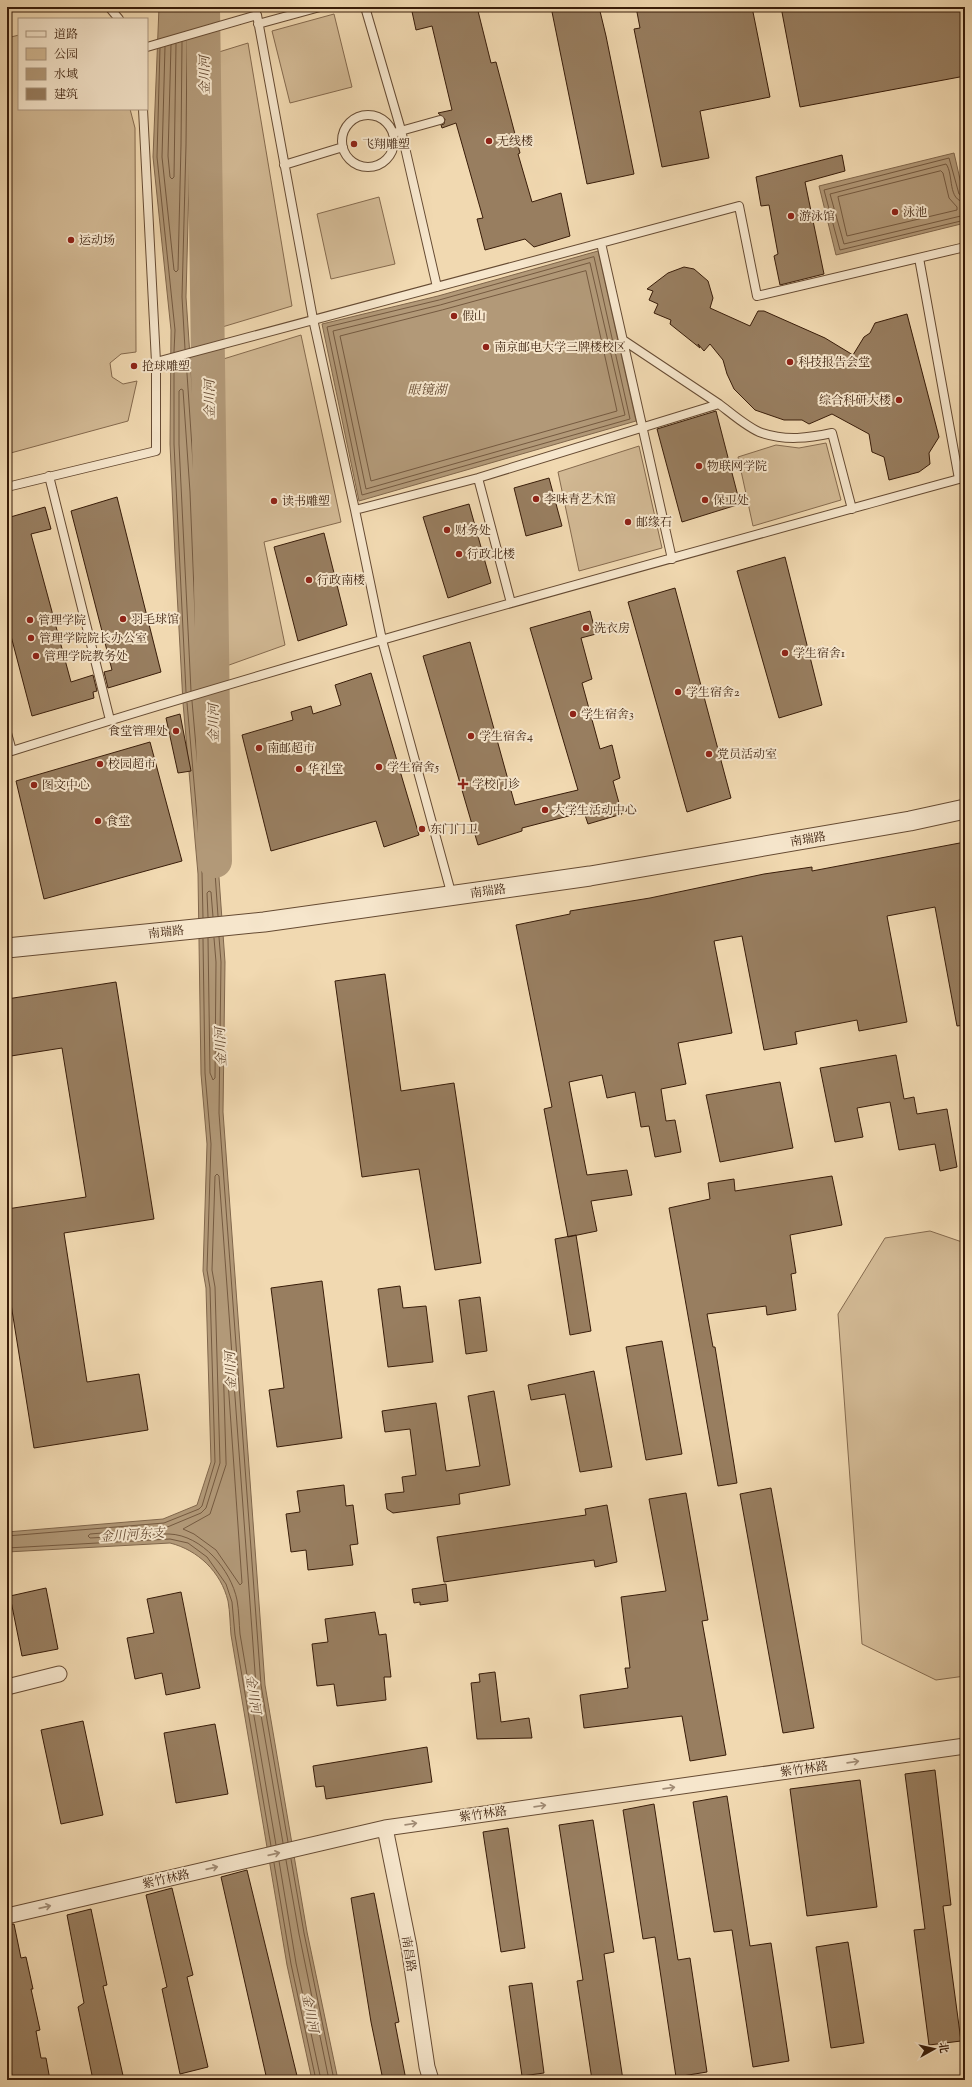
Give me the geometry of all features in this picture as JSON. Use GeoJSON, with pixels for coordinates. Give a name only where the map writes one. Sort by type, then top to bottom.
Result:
{"type":"FeatureCollection","features":[{"type":"Feature","properties":{"kind":"street","name":"南瑞路"},"geometry":{"type":"LineString","coordinates":[[7,948],[264,922],[590,876],[910,822],[965,809]]}},
{"type":"Feature","properties":{"kind":"street"},"geometry":{"type":"LineString","coordinates":[[7,1687],[59,1674]]}},
{"type":"Feature","properties":{"kind":"street","name":"紫竹林路"},"geometry":{"type":"LineString","coordinates":[[7,1916],[379,1829],[965,1746]]}},
{"type":"Feature","properties":{"kind":"street","name":"南昌路"},"geometry":{"type":"LineString","coordinates":[[379,1829],[409,1947],[427,2067],[431,2080]]}},
{"type":"Feature","properties":{"kind":"lane"},"geometry":{"type":"LineString","coordinates":[[109,7],[118,18]]}},
{"type":"Feature","properties":{"kind":"lane"},"geometry":{"type":"LineString","coordinates":[[258,24],[320,7]]}},
{"type":"Feature","properties":{"kind":"lane"},"geometry":{"type":"LineString","coordinates":[[365,7],[401,130],[437,287]]}},
{"type":"Feature","properties":{"kind":"lane"},"geometry":{"type":"LineString","coordinates":[[148,46],[257,15],[313,319],[356,510],[382,640],[452,896]]}},
{"type":"Feature","properties":{"kind":"lane"},"geometry":{"type":"LineString","coordinates":[[7,487],[156,450],[156,362],[143,110]]}},
{"type":"Feature","properties":{"kind":"lane"},"geometry":{"type":"LineString","coordinates":[[365,115],[382,119],[388,125],[392,133],[393,141],[390,153],[382,162],[375,166],[358,165],[346,155],[343,147],[344,130],[350,123],[365,115]]}},
{"type":"Feature","properties":{"kind":"lane"},"geometry":{"type":"LineString","coordinates":[[392,133],[440,120]]}},
{"type":"Feature","properties":{"kind":"lane"},"geometry":{"type":"LineString","coordinates":[[284,164],[343,147]]}},
{"type":"Feature","properties":{"kind":"lane"},"geometry":{"type":"LineString","coordinates":[[156,362],[739,206],[757,296],[965,247]]}},
{"type":"Feature","properties":{"kind":"lane"},"geometry":{"type":"LineString","coordinates":[[601,243],[672,559]]}},
{"type":"Feature","properties":{"kind":"lane"},"geometry":{"type":"LineString","coordinates":[[919,258],[959,479]]}},
{"type":"Feature","properties":{"kind":"lane"},"geometry":{"type":"LineString","coordinates":[[623,340],[761,433],[783,438],[808,438],[832,432],[852,509]]}},
{"type":"Feature","properties":{"kind":"lane"},"geometry":{"type":"LineString","coordinates":[[356,510],[478,478],[719,404]]}},
{"type":"Feature","properties":{"kind":"lane"},"geometry":{"type":"LineString","coordinates":[[7,733],[12,751],[193,695],[382,640],[959,479],[965,468]]}},
{"type":"Feature","properties":{"kind":"lane"},"geometry":{"type":"LineString","coordinates":[[49,476],[110,720]]}},
{"type":"Feature","properties":{"kind":"lane"},"geometry":{"type":"LineString","coordinates":[[478,478],[511,603]]}},
{"type":"Feature","properties":{"kind":"green space"},"geometry":{"type":"Polygon","coordinates":[[[334,14],[352,87],[290,103],[272,31],[334,14]]]}},
{"type":"Feature","properties":{"kind":"green space","name":"运动场"},"geometry":{"type":"Polygon","coordinates":[[[18,35],[18,110],[130,110],[135,128],[136,352],[121,354],[110,363],[112,377],[123,384],[137,381],[128,421],[7,454],[7,38],[18,35]]]}},
{"type":"Feature","properties":{"kind":"green space"},"geometry":{"type":"Polygon","coordinates":[[[248,43],[292,306],[199,334],[206,56],[248,43]]]}},
{"type":"Feature","properties":{"kind":"green space"},"geometry":{"type":"Polygon","coordinates":[[[379,197],[395,264],[331,279],[317,214],[379,197]]]}},
{"type":"Feature","properties":{"kind":"green space"},"geometry":{"type":"Polygon","coordinates":[[[301,335],[341,522],[264,542],[285,645],[218,669],[204,365],[301,335]]]}},
{"type":"Feature","properties":{"kind":"green space"},"geometry":{"type":"Polygon","coordinates":[[[826,443],[841,500],[753,526],[738,457],[776,445],[799,448],[826,443]]]}},
{"type":"Feature","properties":{"kind":"green space"},"geometry":{"type":"Polygon","coordinates":[[[639,446],[662,548],[579,571],[558,472],[639,446]]]}},
{"type":"Feature","properties":{"kind":"green space"},"geometry":{"type":"Polygon","coordinates":[[[930,1231],[965,1243],[965,1676],[936,1680],[862,1644],[838,1314],[885,1238],[930,1231]]]}},
{"type":"Feature","properties":{"kind":"water","name":"金川河东支"},"geometry":{"type":"Polygon","coordinates":[[[159,7],[191,7],[190,145],[186,297],[199,491],[211,765],[225,962],[223,1112],[265,1685],[307,1932],[338,2080],[312,2080],[287,1965],[231,1635],[228,1601],[225,1590],[220,1581],[207,1564],[199,1557],[180,1546],[170,1543],[7,1552],[7,1532],[163,1519],[197,1505],[211,1462],[206,1288],[203,1271],[207,1144],[201,1074],[198,874],[183,703],[175,555],[170,444],[171,330],[153,157],[159,7]]]}},
{"type":"Feature","properties":{"kind":"water","name":"泳池"},"geometry":{"type":"Polygon","coordinates":[[[954,153],[965,201],[965,223],[836,255],[819,186],[954,153]]]}},
{"type":"Feature","properties":{"kind":"water","name":"眼镜湖"},"geometry":{"type":"Polygon","coordinates":[[[598,251],[636,421],[359,501],[322,324],[438,296],[598,251]]]}},
{"type":"Feature","properties":{"kind":"building","name":"无线楼"},"geometry":{"type":"Polygon","coordinates":[[[411,7],[477,7],[491,63],[496,62],[520,153],[518,154],[532,202],[561,193],[570,236],[534,247],[525,239],[485,250],[477,219],[483,218],[456,123],[442,128],[441,125],[444,124],[445,119],[438,113],[452,110],[432,26],[416,30],[411,7]]]}},
{"type":"Feature","properties":{"kind":"building"},"geometry":{"type":"Polygon","coordinates":[[[551,7],[599,7],[634,174],[587,184],[551,7]]]}},
{"type":"Feature","properties":{"kind":"building"},"geometry":{"type":"Polygon","coordinates":[[[636,7],[752,7],[770,97],[700,111],[709,158],[662,167],[634,29],[640,28],[636,7]]]}},
{"type":"Feature","properties":{"kind":"building"},"geometry":{"type":"Polygon","coordinates":[[[781,7],[965,7],[965,76],[800,107],[781,7]]]}},
{"type":"Feature","properties":{"kind":"building","name":"游泳馆"},"geometry":{"type":"Polygon","coordinates":[[[842,155],[845,171],[805,182],[824,274],[780,285],[774,256],[778,254],[769,205],[761,206],[756,177],[842,155]]]}},
{"type":"Feature","properties":{"kind":"building","name":"科技报告会堂"},"geometry":{"type":"Polygon","coordinates":[[[684,267],[694,269],[708,281],[713,298],[710,308],[750,326],[758,311],[764,311],[825,338],[853,355],[864,337],[870,333],[875,323],[907,314],[939,437],[929,453],[930,464],[919,472],[889,480],[884,457],[872,452],[869,434],[832,414],[809,424],[802,420],[784,420],[755,410],[734,389],[727,374],[723,360],[710,344],[704,351],[698,344],[700,348],[670,324],[671,320],[654,313],[658,304],[649,300],[653,291],[647,289],[668,273],[684,267]]]}},
{"type":"Feature","properties":{"kind":"building","name":"物联网学院"},"geometry":{"type":"Polygon","coordinates":[[[716,411],[740,504],[682,522],[657,429],[716,411]]]}},
{"type":"Feature","properties":{"kind":"building","name":"李味青艺术馆"},"geometry":{"type":"Polygon","coordinates":[[[549,478],[562,526],[526,536],[514,488],[549,478]]]}},
{"type":"Feature","properties":{"kind":"building","name":"羽毛球馆"},"geometry":{"type":"Polygon","coordinates":[[[117,497],[161,672],[108,688],[104,672],[112,670],[71,511],[117,497]]]}},
{"type":"Feature","properties":{"kind":"building","name":"行政北楼"},"geometry":{"type":"Polygon","coordinates":[[[469,504],[491,583],[448,598],[423,517],[469,504]]]}},
{"type":"Feature","properties":{"kind":"building","name":"管理学院"},"geometry":{"type":"Polygon","coordinates":[[[45,507],[51,529],[31,534],[71,682],[93,675],[97,691],[93,692],[94,698],[32,716],[11,636],[7,637],[7,518],[45,507]]]}},
{"type":"Feature","properties":{"kind":"building","name":"行政南楼"},"geometry":{"type":"Polygon","coordinates":[[[324,533],[347,625],[298,641],[274,547],[324,533]]]}},
{"type":"Feature","properties":{"kind":"building","name":"学生宿舍1"},"geometry":{"type":"Polygon","coordinates":[[[785,557],[822,705],[779,718],[737,571],[785,557]]]}},
{"type":"Feature","properties":{"kind":"building","name":"学生宿舍2"},"geometry":{"type":"Polygon","coordinates":[[[675,588],[731,798],[687,812],[628,602],[675,588]]]}},
{"type":"Feature","properties":{"kind":"building"},"geometry":{"type":"Polygon","coordinates":[[[590,611],[596,634],[581,638],[592,679],[582,683],[600,749],[612,745],[620,778],[613,781],[622,814],[588,824],[584,812],[522,828],[522,831],[478,845],[423,656],[470,642],[515,805],[578,790],[530,628],[590,611]]]}},
{"type":"Feature","properties":{"kind":"building"},"geometry":{"type":"Polygon","coordinates":[[[371,673],[419,835],[384,847],[376,821],[271,851],[242,735],[293,720],[291,712],[311,706],[313,714],[341,705],[335,685],[371,673]]]}},
{"type":"Feature","properties":{"kind":"building"},"geometry":{"type":"Polygon","coordinates":[[[180,714],[191,771],[178,773],[166,718],[180,714]]]}},
{"type":"Feature","properties":{"kind":"building","name":"食堂"},"geometry":{"type":"Polygon","coordinates":[[[150,742],[182,861],[44,899],[16,781],[150,742]]]}},
{"type":"Feature","properties":{"kind":"building"},"geometry":{"type":"Polygon","coordinates":[[[965,842],[965,1025],[957,1026],[935,907],[887,916],[907,1022],[859,1031],[857,1020],[795,1032],[797,1044],[764,1050],[742,936],[714,941],[732,1033],[678,1043],[686,1084],[661,1089],[666,1121],[675,1120],[681,1152],[655,1157],[649,1126],[641,1127],[635,1092],[607,1098],[602,1075],[569,1082],[587,1175],[627,1170],[632,1195],[591,1201],[597,1231],[568,1237],[544,1109],[552,1107],[516,925],[570,914],[570,911],[650,898],[764,874],[812,867],[812,871],[965,842]]]}},
{"type":"Feature","properties":{"kind":"building"},"geometry":{"type":"Polygon","coordinates":[[[385,974],[401,1091],[454,1083],[481,1263],[435,1270],[419,1169],[362,1177],[335,981],[385,974]]]}},
{"type":"Feature","properties":{"kind":"building"},"geometry":{"type":"Polygon","coordinates":[[[116,982],[154,1219],[64,1233],[87,1382],[139,1374],[148,1430],[34,1448],[7,1279],[7,1209],[86,1197],[62,1048],[11,1056],[7,1029],[7,999],[116,982]]]}},
{"type":"Feature","properties":{"kind":"building"},"geometry":{"type":"Polygon","coordinates":[[[896,1055],[904,1099],[914,1097],[917,1114],[947,1109],[957,1167],[940,1171],[935,1144],[899,1150],[890,1102],[857,1108],[863,1137],[835,1142],[820,1068],[896,1055]]]}},
{"type":"Feature","properties":{"kind":"building"},"geometry":{"type":"Polygon","coordinates":[[[780,1082],[793,1148],[720,1162],[706,1095],[780,1082]]]}},
{"type":"Feature","properties":{"kind":"building"},"geometry":{"type":"Polygon","coordinates":[[[832,1176],[842,1225],[790,1235],[796,1273],[791,1274],[796,1310],[767,1315],[766,1306],[707,1314],[713,1347],[715,1347],[737,1483],[718,1486],[669,1208],[710,1199],[708,1183],[734,1179],[735,1191],[832,1176]]]}},
{"type":"Feature","properties":{"kind":"building"},"geometry":{"type":"Polygon","coordinates":[[[576,1235],[591,1331],[570,1335],[555,1239],[576,1235]]]}},
{"type":"Feature","properties":{"kind":"building"},"geometry":{"type":"Polygon","coordinates":[[[322,1281],[342,1438],[277,1447],[269,1390],[284,1388],[271,1288],[322,1281]]]}},
{"type":"Feature","properties":{"kind":"building"},"geometry":{"type":"Polygon","coordinates":[[[400,1286],[403,1308],[426,1306],[433,1362],[388,1367],[378,1289],[400,1286]]]}},
{"type":"Feature","properties":{"kind":"building"},"geometry":{"type":"Polygon","coordinates":[[[480,1297],[487,1351],[466,1354],[459,1300],[480,1297]]]}},
{"type":"Feature","properties":{"kind":"building"},"geometry":{"type":"Polygon","coordinates":[[[662,1341],[682,1454],[646,1460],[626,1347],[662,1341]]]}},
{"type":"Feature","properties":{"kind":"building"},"geometry":{"type":"Polygon","coordinates":[[[594,1371],[612,1467],[580,1472],[565,1394],[531,1400],[528,1385],[594,1371]]]}},
{"type":"Feature","properties":{"kind":"building"},"geometry":{"type":"Polygon","coordinates":[[[494,1391],[510,1485],[459,1494],[460,1504],[393,1513],[387,1509],[385,1494],[404,1492],[402,1477],[416,1475],[410,1429],[385,1432],[382,1411],[436,1403],[446,1471],[480,1466],[468,1396],[494,1391]]]}},
{"type":"Feature","properties":{"kind":"building"},"geometry":{"type":"Polygon","coordinates":[[[344,1485],[346,1506],[353,1505],[358,1544],[350,1545],[353,1565],[308,1570],[306,1550],[291,1552],[286,1514],[300,1512],[297,1491],[344,1485]]]}},
{"type":"Feature","properties":{"kind":"building"},"geometry":{"type":"Polygon","coordinates":[[[771,1488],[814,1728],[783,1733],[740,1494],[771,1488]]]}},
{"type":"Feature","properties":{"kind":"building"},"geometry":{"type":"Polygon","coordinates":[[[686,1493],[708,1620],[702,1621],[726,1755],[690,1761],[682,1716],[584,1728],[580,1695],[628,1688],[625,1668],[630,1668],[621,1597],[666,1591],[649,1499],[686,1493]]]}},
{"type":"Feature","properties":{"kind":"building"},"geometry":{"type":"Polygon","coordinates":[[[607,1505],[617,1562],[595,1567],[594,1560],[444,1582],[437,1537],[586,1515],[585,1509],[607,1505]]]}},
{"type":"Feature","properties":{"kind":"building"},"geometry":{"type":"Polygon","coordinates":[[[446,1584],[448,1601],[420,1605],[420,1602],[414,1603],[412,1589],[446,1584]]]}},
{"type":"Feature","properties":{"kind":"building"},"geometry":{"type":"Polygon","coordinates":[[[46,1588],[58,1649],[22,1656],[10,1596],[46,1588]]]}},
{"type":"Feature","properties":{"kind":"building"},"geometry":{"type":"Polygon","coordinates":[[[181,1592],[200,1688],[166,1695],[162,1673],[135,1679],[127,1638],[154,1633],[147,1599],[181,1592]]]}},
{"type":"Feature","properties":{"kind":"building"},"geometry":{"type":"Polygon","coordinates":[[[375,1612],[379,1635],[386,1634],[391,1677],[384,1677],[386,1700],[337,1706],[334,1684],[317,1686],[312,1644],[328,1642],[325,1619],[375,1612]]]}},
{"type":"Feature","properties":{"kind":"building"},"geometry":{"type":"Polygon","coordinates":[[[495,1672],[501,1722],[529,1718],[532,1738],[477,1739],[471,1683],[480,1682],[479,1674],[495,1672]]]}},
{"type":"Feature","properties":{"kind":"building"},"geometry":{"type":"Polygon","coordinates":[[[83,1721],[103,1815],[61,1824],[41,1730],[83,1721]]]}},
{"type":"Feature","properties":{"kind":"building"},"geometry":{"type":"Polygon","coordinates":[[[215,1724],[228,1794],[176,1803],[164,1733],[215,1724]]]}},
{"type":"Feature","properties":{"kind":"building"},"geometry":{"type":"Polygon","coordinates":[[[427,1747],[432,1782],[326,1799],[324,1786],[316,1787],[313,1766],[427,1747]]]}},
{"type":"Feature","properties":{"kind":"building"},"geometry":{"type":"Polygon","coordinates":[[[935,1770],[951,1905],[943,1906],[961,2041],[929,2045],[914,1930],[925,1929],[905,1774],[935,1770]]]}},
{"type":"Feature","properties":{"kind":"building"},"geometry":{"type":"Polygon","coordinates":[[[860,1780],[877,1907],[807,1916],[790,1789],[860,1780]]]}},
{"type":"Feature","properties":{"kind":"building"},"geometry":{"type":"Polygon","coordinates":[[[727,1796],[750,1946],[771,1943],[789,2061],[753,2067],[732,1930],[714,1932],[693,1802],[727,1796]]]}},
{"type":"Feature","properties":{"kind":"building"},"geometry":{"type":"Polygon","coordinates":[[[654,1804],[678,1960],[690,1958],[707,2072],[676,2077],[655,1937],[643,1939],[623,1810],[654,1804]]]}},
{"type":"Feature","properties":{"kind":"building"},"geometry":{"type":"Polygon","coordinates":[[[593,1820],[614,1952],[604,1954],[623,2080],[592,2080],[577,1981],[583,1980],[559,1825],[593,1820]]]}},
{"type":"Feature","properties":{"kind":"building"},"geometry":{"type":"Polygon","coordinates":[[[508,1828],[525,1948],[501,1952],[483,1832],[508,1828]]]}},
{"type":"Feature","properties":{"kind":"building"},"geometry":{"type":"Polygon","coordinates":[[[247,1870],[298,2080],[267,2080],[221,1877],[247,1870]]]}},
{"type":"Feature","properties":{"kind":"building"},"geometry":{"type":"Polygon","coordinates":[[[172,1888],[193,1975],[187,1977],[208,2067],[180,2074],[162,1989],[167,1987],[146,1895],[172,1888]]]}},
{"type":"Feature","properties":{"kind":"building"},"geometry":{"type":"Polygon","coordinates":[[[374,1893],[399,2022],[395,2023],[406,2080],[383,2080],[371,2022],[351,1898],[374,1893]]]}},
{"type":"Feature","properties":{"kind":"building"},"geometry":{"type":"Polygon","coordinates":[[[91,1909],[107,1985],[103,1986],[124,2080],[93,2080],[78,2007],[84,2003],[67,1915],[91,1909]]]}},
{"type":"Feature","properties":{"kind":"building"},"geometry":{"type":"Polygon","coordinates":[[[14,1924],[21,1958],[26,1957],[40,2030],[36,2031],[41,2058],[46,2058],[50,2080],[13,2080],[7,2052],[7,1925],[14,1924]]]}},
{"type":"Feature","properties":{"kind":"building"},"geometry":{"type":"Polygon","coordinates":[[[848,1942],[864,2043],[831,2048],[816,1947],[848,1942]]]}},
{"type":"Feature","properties":{"kind":"building"},"geometry":{"type":"Polygon","coordinates":[[[532,1983],[544,2073],[522,2076],[509,1986],[532,1983]]]}},
{"type":"Feature","properties":{"kind":"waterway","name":"金川河"},"geometry":{"type":"LineString","coordinates":[[203,7],[215,861]]}},
{"type":"Feature","properties":{"kind":"place","name":"无线楼"},"geometry":{"type":"Point","coordinates":[489,141]}},
{"type":"Feature","properties":{"kind":"place","name":"飞翔雕塑"},"geometry":{"type":"Point","coordinates":[354,144]}},
{"type":"Feature","properties":{"kind":"place","name":"泳池"},"geometry":{"type":"Point","coordinates":[895,212]}},
{"type":"Feature","properties":{"kind":"place","name":"游泳馆"},"geometry":{"type":"Point","coordinates":[791,216]}},
{"type":"Feature","properties":{"kind":"place","name":"运动场"},"geometry":{"type":"Point","coordinates":[71,240]}},
{"type":"Feature","properties":{"kind":"place","name":"假山"},"geometry":{"type":"Point","coordinates":[454,316]}},
{"type":"Feature","properties":{"kind":"place","name":"南京邮电大学三牌楼校区"},"geometry":{"type":"Point","coordinates":[486,347]}},
{"type":"Feature","properties":{"kind":"place","name":"科技报告会堂"},"geometry":{"type":"Point","coordinates":[790,362]}},
{"type":"Feature","properties":{"kind":"place","name":"抢球雕塑"},"geometry":{"type":"Point","coordinates":[134,366]}},
{"type":"Feature","properties":{"kind":"place","name":"综合科研大楼"},"geometry":{"type":"Point","coordinates":[899,400]}},
{"type":"Feature","properties":{"kind":"place","name":"物联网学院"},"geometry":{"type":"Point","coordinates":[699,466]}},
{"type":"Feature","properties":{"kind":"place","name":"李味青艺术馆"},"geometry":{"type":"Point","coordinates":[536,499]}},
{"type":"Feature","properties":{"kind":"place","name":"保卫处"},"geometry":{"type":"Point","coordinates":[705,500]}},
{"type":"Feature","properties":{"kind":"place","name":"读书雕塑"},"geometry":{"type":"Point","coordinates":[274,501]}},
{"type":"Feature","properties":{"kind":"place","name":"邮缘石"},"geometry":{"type":"Point","coordinates":[628,522]}},
{"type":"Feature","properties":{"kind":"place","name":"财务处"},"geometry":{"type":"Point","coordinates":[447,530]}},
{"type":"Feature","properties":{"kind":"place","name":"行政北楼"},"geometry":{"type":"Point","coordinates":[459,554]}},
{"type":"Feature","properties":{"kind":"place","name":"行政南楼"},"geometry":{"type":"Point","coordinates":[309,580]}},
{"type":"Feature","properties":{"kind":"place","name":"羽毛球馆"},"geometry":{"type":"Point","coordinates":[123,619]}},
{"type":"Feature","properties":{"kind":"place","name":"管理学院"},"geometry":{"type":"Point","coordinates":[30,620]}},
{"type":"Feature","properties":{"kind":"place","name":"洗衣房"},"geometry":{"type":"Point","coordinates":[586,628]}},
{"type":"Feature","properties":{"kind":"place","name":"管理学院院长办公室"},"geometry":{"type":"Point","coordinates":[31,638]}},
{"type":"Feature","properties":{"kind":"place","name":"学生宿舍1"},"geometry":{"type":"Point","coordinates":[785,653]}},
{"type":"Feature","properties":{"kind":"place","name":"管理学院教务处"},"geometry":{"type":"Point","coordinates":[36,656]}},
{"type":"Feature","properties":{"kind":"place","name":"学生宿舍2"},"geometry":{"type":"Point","coordinates":[678,692]}},
{"type":"Feature","properties":{"kind":"place","name":"学生宿舍3"},"geometry":{"type":"Point","coordinates":[573,714]}},
{"type":"Feature","properties":{"kind":"place","name":"食堂管理处"},"geometry":{"type":"Point","coordinates":[176,731]}},
{"type":"Feature","properties":{"kind":"place","name":"学生宿舍4"},"geometry":{"type":"Point","coordinates":[471,736]}},
{"type":"Feature","properties":{"kind":"place","name":"南邮超市"},"geometry":{"type":"Point","coordinates":[259,748]}},
{"type":"Feature","properties":{"kind":"place","name":"党员活动室"},"geometry":{"type":"Point","coordinates":[709,754]}},
{"type":"Feature","properties":{"kind":"place","name":"校园超市"},"geometry":{"type":"Point","coordinates":[100,764]}},
{"type":"Feature","properties":{"kind":"place","name":"学生宿舍5"},"geometry":{"type":"Point","coordinates":[379,767]}},
{"type":"Feature","properties":{"kind":"place","name":"华礼堂"},"geometry":{"type":"Point","coordinates":[299,769]}},
{"type":"Feature","properties":{"kind":"place","name":"学校门诊"},"geometry":{"type":"Point","coordinates":[463,784]}},
{"type":"Feature","properties":{"kind":"place","name":"图文中心"},"geometry":{"type":"Point","coordinates":[34,785]}},
{"type":"Feature","properties":{"kind":"place","name":"大学生活动中心"},"geometry":{"type":"Point","coordinates":[545,810]}},
{"type":"Feature","properties":{"kind":"place","name":"食堂"},"geometry":{"type":"Point","coordinates":[98,821]}},
{"type":"Feature","properties":{"kind":"place","name":"东门门卫"},"geometry":{"type":"Point","coordinates":[422,829]}}]}
